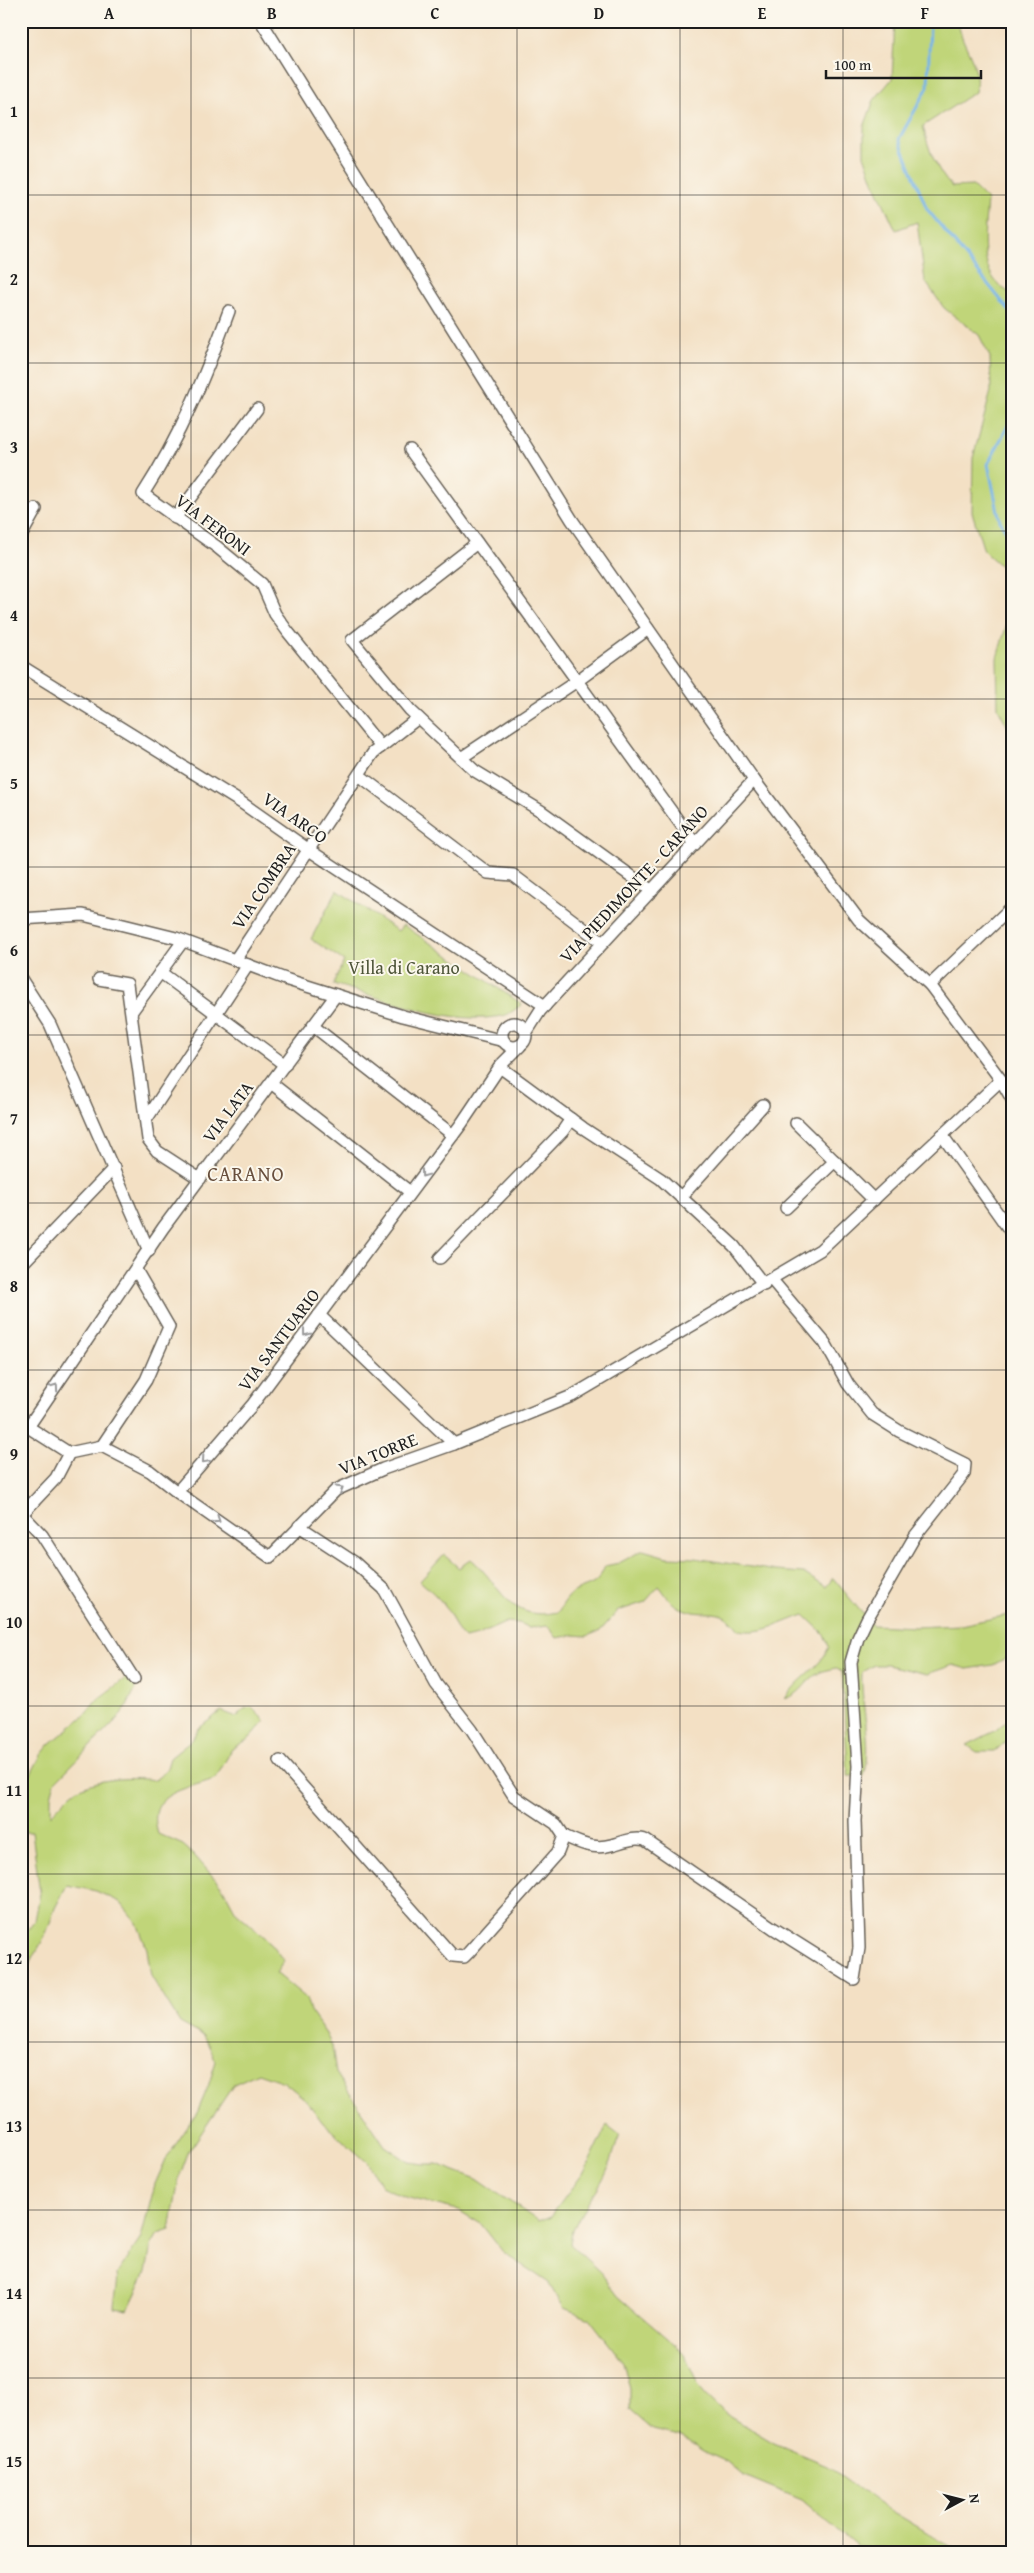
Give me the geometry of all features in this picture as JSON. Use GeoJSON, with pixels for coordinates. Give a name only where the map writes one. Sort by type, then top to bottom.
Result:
{"type":"FeatureCollection","features":[{"type":"Feature","properties":{"kind":"street"},"geometry":{"type":"LineString","coordinates":[[261,21],[572,520],[754,780],[859,920],[930,985],[1001,1080],[1013,1101]]}},
{"type":"Feature","properties":{"kind":"street","name":"VIA FERONI"},"geometry":{"type":"LineString","coordinates":[[229,311],[207,372],[187,415],[143,494],[217,547],[262,584],[275,614],[381,747]]}},
{"type":"Feature","properties":{"kind":"street"},"geometry":{"type":"LineString","coordinates":[[175,518],[257,410]]}},
{"type":"Feature","properties":{"kind":"street"},"geometry":{"type":"LineString","coordinates":[[410,450],[695,844]]}},
{"type":"Feature","properties":{"kind":"street"},"geometry":{"type":"LineString","coordinates":[[21,536],[36,509]]}},
{"type":"Feature","properties":{"kind":"street"},"geometry":{"type":"LineString","coordinates":[[477,543],[352,640],[418,718],[474,771],[541,811],[652,891]]}},
{"type":"Feature","properties":{"kind":"street"},"geometry":{"type":"LineString","coordinates":[[461,758],[577,681],[648,629]]}},
{"type":"Feature","properties":{"kind":"street","name":"VIA ARCO"},"geometry":{"type":"LineString","coordinates":[[21,666],[242,803],[543,1008]]}},
{"type":"Feature","properties":{"kind":"street","name":"VIA COMBRA"},"geometry":{"type":"LineString","coordinates":[[235,960],[373,753],[418,718]]}},
{"type":"Feature","properties":{"kind":"street"},"geometry":{"type":"LineString","coordinates":[[359,775],[488,873],[513,875],[604,943]]}},
{"type":"Feature","properties":{"kind":"street","name":"VIA PIEDIMONTE - CARANO"},"geometry":{"type":"LineString","coordinates":[[523,1028],[754,780]]}},
{"type":"Feature","properties":{"kind":"street"},"geometry":{"type":"LineString","coordinates":[[930,985],[1013,906]]}},
{"type":"Feature","properties":{"kind":"street"},"geometry":{"type":"LineString","coordinates":[[21,919],[83,915],[183,941],[248,965],[403,1016],[473,1032],[511,1044],[525,1040],[523,1028],[512,1023],[506,1027],[473,1032]]}},
{"type":"Feature","properties":{"kind":"street"},"geometry":{"type":"LineString","coordinates":[[132,1011],[183,941]]}},
{"type":"Feature","properties":{"kind":"street"},"geometry":{"type":"LineString","coordinates":[[146,1120],[248,965]]}},
{"type":"Feature","properties":{"kind":"street"},"geometry":{"type":"LineString","coordinates":[[160,972],[285,1064]]}},
{"type":"Feature","properties":{"kind":"street"},"geometry":{"type":"LineString","coordinates":[[21,979],[50,1024],[149,1251]]}},
{"type":"Feature","properties":{"kind":"street"},"geometry":{"type":"LineString","coordinates":[[99,979],[127,984],[148,1139],[157,1150],[200,1179]]}},
{"type":"Feature","properties":{"kind":"street","name":"VIA LATA"},"geometry":{"type":"LineString","coordinates":[[24,1430],[200,1179],[336,995]]}},
{"type":"Feature","properties":{"kind":"street"},"geometry":{"type":"LineString","coordinates":[[313,1026],[453,1135]]}},
{"type":"Feature","properties":{"kind":"street"},"geometry":{"type":"LineString","coordinates":[[506,1027],[502,1034],[511,1044]]}},
{"type":"Feature","properties":{"kind":"street","name":"VIA SANTUARIO"},"geometry":{"type":"LineString","coordinates":[[177,1492],[253,1404],[453,1135],[500,1066],[511,1044]]}},
{"type":"Feature","properties":{"kind":"street"},"geometry":{"type":"LineString","coordinates":[[299,1526],[354,1562],[384,1589],[436,1684],[472,1730],[514,1796],[556,1824],[564,1836],[592,1847],[610,1846],[637,1838],[646,1840],[773,1928],[854,1979],[859,1948],[856,1821],[858,1766],[852,1694],[852,1655],[867,1619],[915,1536],[964,1474],[966,1464],[899,1431],[872,1414],[848,1384],[825,1343],[734,1246],[661,1179],[571,1119],[500,1066]]}},
{"type":"Feature","properties":{"kind":"street"},"geometry":{"type":"LineString","coordinates":[[454,1444],[572,1396],[820,1250],[1001,1080]]}},
{"type":"Feature","properties":{"kind":"street"},"geometry":{"type":"LineString","coordinates":[[272,1082],[410,1192]]}},
{"type":"Feature","properties":{"kind":"street"},"geometry":{"type":"LineString","coordinates":[[681,1197],[763,1104]]}},
{"type":"Feature","properties":{"kind":"street"},"geometry":{"type":"LineString","coordinates":[[440,1258],[562,1132],[571,1119]]}},
{"type":"Feature","properties":{"kind":"street"},"geometry":{"type":"LineString","coordinates":[[796,1123],[874,1200]]}},
{"type":"Feature","properties":{"kind":"street"},"geometry":{"type":"LineString","coordinates":[[942,1135],[1013,1234]]}},
{"type":"Feature","properties":{"kind":"street"},"geometry":{"type":"LineString","coordinates":[[786,1208],[835,1161]]}},
{"type":"Feature","properties":{"kind":"street"},"geometry":{"type":"LineString","coordinates":[[21,1265],[114,1168]]}},
{"type":"Feature","properties":{"kind":"street"},"geometry":{"type":"LineString","coordinates":[[102,1446],[146,1380],[168,1327],[136,1270]]}},
{"type":"Feature","properties":{"kind":"street","name":"VIA TORRE"},"geometry":{"type":"LineString","coordinates":[[177,1492],[270,1557],[336,1490],[383,1469],[454,1444],[319,1315]]}},
{"type":"Feature","properties":{"kind":"street"},"geometry":{"type":"LineString","coordinates":[[24,1430],[69,1453],[102,1446],[150,1471],[177,1492]]}},
{"type":"Feature","properties":{"kind":"street"},"geometry":{"type":"LineString","coordinates":[[69,1453],[56,1478],[22,1514],[42,1535],[134,1679]]}},
{"type":"Feature","properties":{"kind":"street"},"geometry":{"type":"LineString","coordinates":[[280,1761],[453,1956],[458,1958],[464,1957],[469,1952],[558,1852],[564,1836]]}},
{"type":"Feature","properties":{"kind":"green space"},"geometry":{"type":"Polygon","coordinates":[[[895,21],[958,21],[976,72],[975,92],[923,126],[933,158],[941,173],[952,187],[973,186],[987,200],[984,240],[988,266],[993,277],[1001,287],[1013,294],[1013,591],[1005,570],[984,551],[972,512],[973,458],[991,391],[990,357],[979,335],[944,308],[925,281],[917,222],[896,230],[873,181],[864,155],[864,127],[874,100],[892,79],[895,21]]]}},
{"type":"Feature","properties":{"kind":"green space"},"geometry":{"type":"Polygon","coordinates":[[[1013,603],[1013,737],[998,708],[997,658],[1013,603]]]}},
{"type":"Feature","properties":{"kind":"green space","name":"Villa di Carano"},"geometry":{"type":"Polygon","coordinates":[[[337,890],[398,931],[403,925],[522,1004],[506,1015],[486,1018],[464,1018],[419,1010],[333,984],[344,961],[311,939],[337,890]]]}},
{"type":"Feature","properties":{"kind":"green space"},"geometry":{"type":"Polygon","coordinates":[[[643,1550],[667,1557],[695,1558],[776,1571],[803,1573],[826,1587],[833,1578],[872,1625],[915,1627],[961,1625],[1013,1614],[1013,1654],[993,1665],[967,1669],[953,1665],[927,1674],[887,1665],[874,1665],[862,1672],[868,1751],[867,1764],[864,1776],[848,1776],[842,1672],[835,1668],[821,1672],[814,1676],[796,1694],[785,1699],[820,1661],[829,1647],[824,1634],[804,1615],[756,1631],[739,1630],[725,1616],[712,1613],[698,1613],[677,1606],[659,1586],[645,1602],[618,1611],[600,1631],[587,1636],[573,1635],[557,1638],[548,1626],[529,1628],[519,1623],[507,1622],[478,1635],[464,1638],[457,1630],[444,1605],[420,1581],[444,1555],[459,1568],[471,1559],[516,1607],[527,1612],[541,1614],[558,1612],[573,1593],[597,1581],[605,1566],[619,1563],[643,1550]]]}},
{"type":"Feature","properties":{"kind":"green space"},"geometry":{"type":"Polygon","coordinates":[[[127,1677],[136,1688],[123,1713],[55,1782],[51,1796],[51,1815],[65,1800],[82,1787],[119,1779],[155,1780],[166,1771],[170,1758],[191,1741],[198,1729],[221,1711],[237,1717],[244,1709],[251,1707],[265,1721],[250,1738],[232,1749],[216,1778],[182,1789],[163,1800],[158,1808],[156,1819],[158,1834],[183,1845],[194,1855],[223,1888],[236,1912],[267,1939],[284,1961],[276,1973],[306,1998],[310,2011],[332,2046],[336,2073],[385,2146],[409,2162],[437,2164],[477,2179],[538,2221],[551,2216],[585,2171],[607,2125],[620,2135],[604,2178],[576,2224],[570,2244],[601,2273],[618,2296],[677,2347],[686,2357],[704,2394],[725,2414],[774,2443],[827,2465],[878,2503],[960,2552],[891,2552],[885,2548],[857,2547],[802,2500],[742,2475],[727,2462],[703,2451],[680,2436],[653,2430],[630,2410],[630,2389],[623,2362],[589,2318],[564,2308],[549,2283],[503,2252],[481,2224],[458,2210],[405,2197],[381,2186],[367,2162],[323,2123],[306,2100],[284,2082],[258,2073],[234,2084],[188,2153],[179,2178],[170,2230],[158,2234],[151,2246],[146,2272],[128,2310],[114,2308],[117,2274],[141,2238],[155,2184],[166,2159],[197,2113],[216,2061],[204,2036],[180,2023],[151,1976],[147,1949],[137,1923],[120,1902],[96,1891],[67,1885],[55,1908],[46,1934],[21,1980],[21,1938],[35,1921],[40,1893],[32,1832],[21,1832],[21,1793],[41,1755],[50,1744],[84,1716],[98,1699],[127,1677]]]}},
{"type":"Feature","properties":{"kind":"green space"},"geometry":{"type":"Polygon","coordinates":[[[1013,1715],[1013,1744],[1004,1743],[994,1752],[977,1752],[967,1745],[995,1731],[1013,1715]]]}},
{"type":"Feature","properties":{"kind":"waterway"},"geometry":{"type":"LineString","coordinates":[[930,21],[928,87],[899,139],[927,209],[1013,315]]}},
{"type":"Feature","properties":{"kind":"waterway"},"geometry":{"type":"LineString","coordinates":[[1013,416],[988,464],[1000,521],[1013,543]]}},
{"type":"Feature","properties":{"kind":"district","name":"CARANO"},"geometry":{"type":"Point","coordinates":[246,1174]}}]}
